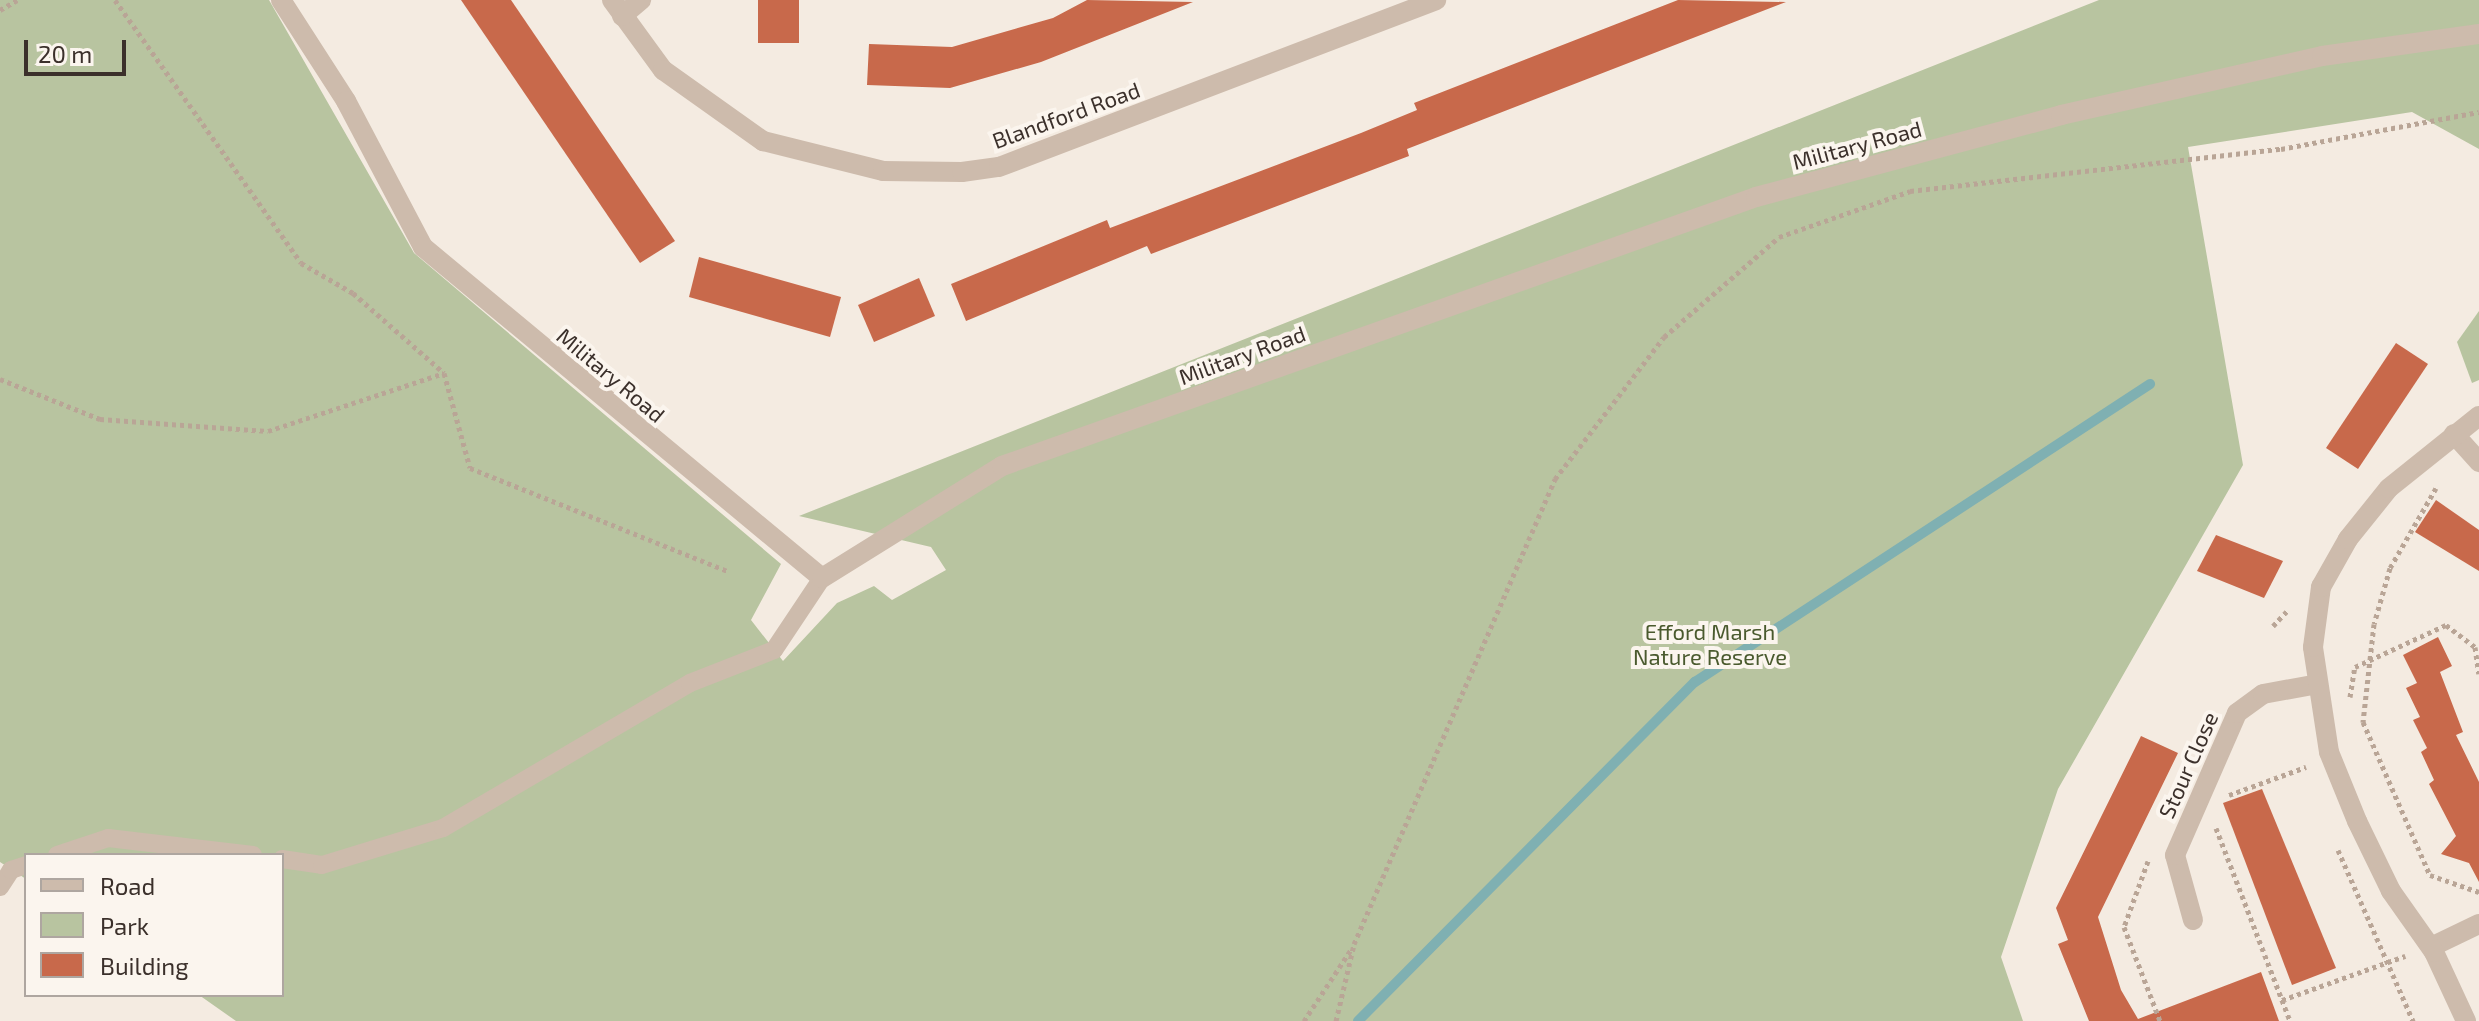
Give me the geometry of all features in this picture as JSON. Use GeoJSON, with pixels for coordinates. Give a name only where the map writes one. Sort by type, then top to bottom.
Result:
{"type":"FeatureCollection","features":[{"type":"Feature","properties":{"kind":"street","name":"Military Road"},"geometry":{"type":"LineString","coordinates":[[281,0],[346,101],[423,247],[822,578],[1002,466],[1756,197],[2245,73],[2479,34]]}},
{"type":"Feature","properties":{"kind":"street"},"geometry":{"type":"LineString","coordinates":[[617,8],[641,0]]}},
{"type":"Feature","properties":{"kind":"street","name":"Blandford Road"},"geometry":{"type":"LineString","coordinates":[[617,8],[663,70],[763,141],[883,171],[962,172],[999,167],[1436,0]]}},
{"type":"Feature","properties":{"kind":"street"},"geometry":{"type":"LineString","coordinates":[[2466,1021],[2431,947],[2391,891],[2331,758],[2313,647],[2321,587],[2389,488],[2479,416]]}},
{"type":"Feature","properties":{"kind":"street"},"geometry":{"type":"LineString","coordinates":[[2454,434],[2476,458]]}},
{"type":"Feature","properties":{"kind":"street","name":"Stour Close"},"geometry":{"type":"LineString","coordinates":[[2175,855],[2237,713],[2263,694],[2319,691]]}},
{"type":"Feature","properties":{"kind":"street"},"geometry":{"type":"LineString","coordinates":[[2175,855],[2193,920]]}},
{"type":"Feature","properties":{"kind":"street"},"geometry":{"type":"LineString","coordinates":[[2431,947],[2479,924]]}},
{"type":"Feature","properties":{"kind":"lane"},"geometry":{"type":"LineString","coordinates":[[284,859],[322,865],[443,828],[575,757],[690,683],[774,650],[822,578]]}},
{"type":"Feature","properties":{"kind":"lane"},"geometry":{"type":"LineString","coordinates":[[63,853],[108,838],[236,853]]}},
{"type":"Feature","properties":{"kind":"lane"},"geometry":{"type":"LineString","coordinates":[[0,887],[11,870],[24,866]]}},
{"type":"Feature","properties":{"kind":"path"},"geometry":{"type":"LineString","coordinates":[[0,10],[17,0]]}},
{"type":"Feature","properties":{"kind":"path"},"geometry":{"type":"LineString","coordinates":[[115,0],[301,263],[353,293],[444,373],[470,468],[728,571]]}},
{"type":"Feature","properties":{"kind":"path"},"geometry":{"type":"LineString","coordinates":[[1304,1021],[1354,944],[1555,479],[1664,337],[1779,237],[1910,191],[2281,149],[2479,112]]}},
{"type":"Feature","properties":{"kind":"path"},"geometry":{"type":"LineString","coordinates":[[0,379],[100,419],[268,431],[444,373]]}},
{"type":"Feature","properties":{"kind":"path"},"geometry":{"type":"LineString","coordinates":[[2476,458],[2438,485],[2390,568],[2368,661],[2363,722],[2430,875],[2479,892]]}},
{"type":"Feature","properties":{"kind":"path"},"geometry":{"type":"LineString","coordinates":[[2319,691],[2348,708],[2355,667],[2446,625],[2475,647],[2479,674]]}},
{"type":"Feature","properties":{"kind":"path"},"geometry":{"type":"LineString","coordinates":[[2218,799],[2331,758]]}},
{"type":"Feature","properties":{"kind":"path"},"geometry":{"type":"LineString","coordinates":[[2311,765],[2315,779]]}},
{"type":"Feature","properties":{"kind":"path"},"geometry":{"type":"LineString","coordinates":[[2212,817],[2290,1021]]}},
{"type":"Feature","properties":{"kind":"path"},"geometry":{"type":"LineString","coordinates":[[2334,837],[2413,1021]]}},
{"type":"Feature","properties":{"kind":"path"},"geometry":{"type":"LineString","coordinates":[[2160,1021],[2124,927],[2151,852],[2175,855]]}},
{"type":"Feature","properties":{"kind":"path"},"geometry":{"type":"LineString","coordinates":[[1336,1021],[1354,944]]}},
{"type":"Feature","properties":{"kind":"path"},"geometry":{"type":"LineString","coordinates":[[2282,1000],[2390,962]]}},
{"type":"Feature","properties":{"kind":"green space","name":"Efford Marsh Nature Reserve"},"geometry":{"type":"Polygon","coordinates":[[[0,0],[269,0],[414,253],[781,564],[751,620],[783,661],[837,603],[874,586],[892,600],[946,570],[931,547],[799,516],[2099,0],[2479,0],[2479,149],[2412,112],[2188,147],[2243,465],[2058,789],[2001,957],[2023,1021],[236,1021],[202,997],[284,997],[284,853],[24,853],[24,878],[0,862],[0,0]]]}},
{"type":"Feature","properties":{"kind":"green space"},"geometry":{"type":"Polygon","coordinates":[[[2479,311],[2479,380],[2472,383],[2457,342],[2479,311]]]}},
{"type":"Feature","properties":{"kind":"building"},"geometry":{"type":"Polygon","coordinates":[[[461,0],[511,0],[675,241],[640,263],[461,0]]]}},
{"type":"Feature","properties":{"kind":"building"},"geometry":{"type":"Polygon","coordinates":[[[758,0],[799,0],[799,43],[758,43],[758,0]]]}},
{"type":"Feature","properties":{"kind":"building"},"geometry":{"type":"Polygon","coordinates":[[[1087,0],[1193,2],[1041,62],[950,88],[867,85],[869,44],[952,47],[1053,18],[1087,0]]]}},
{"type":"Feature","properties":{"kind":"building"},"geometry":{"type":"Polygon","coordinates":[[[1678,0],[1786,2],[1407,149],[1409,156],[1151,254],[1147,246],[966,321],[951,284],[1107,220],[1110,228],[1361,133],[1417,110],[1414,103],[1678,0]]]}},
{"type":"Feature","properties":{"kind":"building"},"geometry":{"type":"Polygon","coordinates":[[[699,257],[841,297],[830,337],[689,297],[699,257]]]}},
{"type":"Feature","properties":{"kind":"building"},"geometry":{"type":"Polygon","coordinates":[[[919,278],[935,316],[874,342],[858,305],[919,278]]]}},
{"type":"Feature","properties":{"kind":"building"},"geometry":{"type":"Polygon","coordinates":[[[2396,343],[2428,364],[2358,469],[2326,448],[2396,343]]]}},
{"type":"Feature","properties":{"kind":"building"},"geometry":{"type":"Polygon","coordinates":[[[2436,500],[2479,530],[2479,571],[2415,532],[2436,500]]]}},
{"type":"Feature","properties":{"kind":"building"},"geometry":{"type":"Polygon","coordinates":[[[2216,535],[2283,561],[2264,598],[2197,571],[2216,535]]]}},
{"type":"Feature","properties":{"kind":"building"},"geometry":{"type":"Polygon","coordinates":[[[2438,637],[2452,666],[2440,672],[2463,732],[2456,735],[2479,782],[2479,882],[2469,863],[2441,854],[2456,836],[2429,784],[2434,780],[2421,752],[2427,748],[2413,720],[2420,717],[2406,688],[2417,683],[2403,655],[2438,637]]]}},
{"type":"Feature","properties":{"kind":"building"},"geometry":{"type":"Polygon","coordinates":[[[2141,736],[2178,753],[2098,917],[2121,990],[2138,1019],[2261,972],[2279,1021],[2089,1021],[2058,944],[2068,940],[2056,908],[2141,736]]]}},
{"type":"Feature","properties":{"kind":"building"},"geometry":{"type":"Polygon","coordinates":[[[2262,789],[2336,968],[2292,985],[2223,803],[2262,789]]]}},
{"type":"Feature","properties":{"kind":"waterway"},"geometry":{"type":"LineString","coordinates":[[1358,1021],[1695,682],[2150,384]]}}]}
